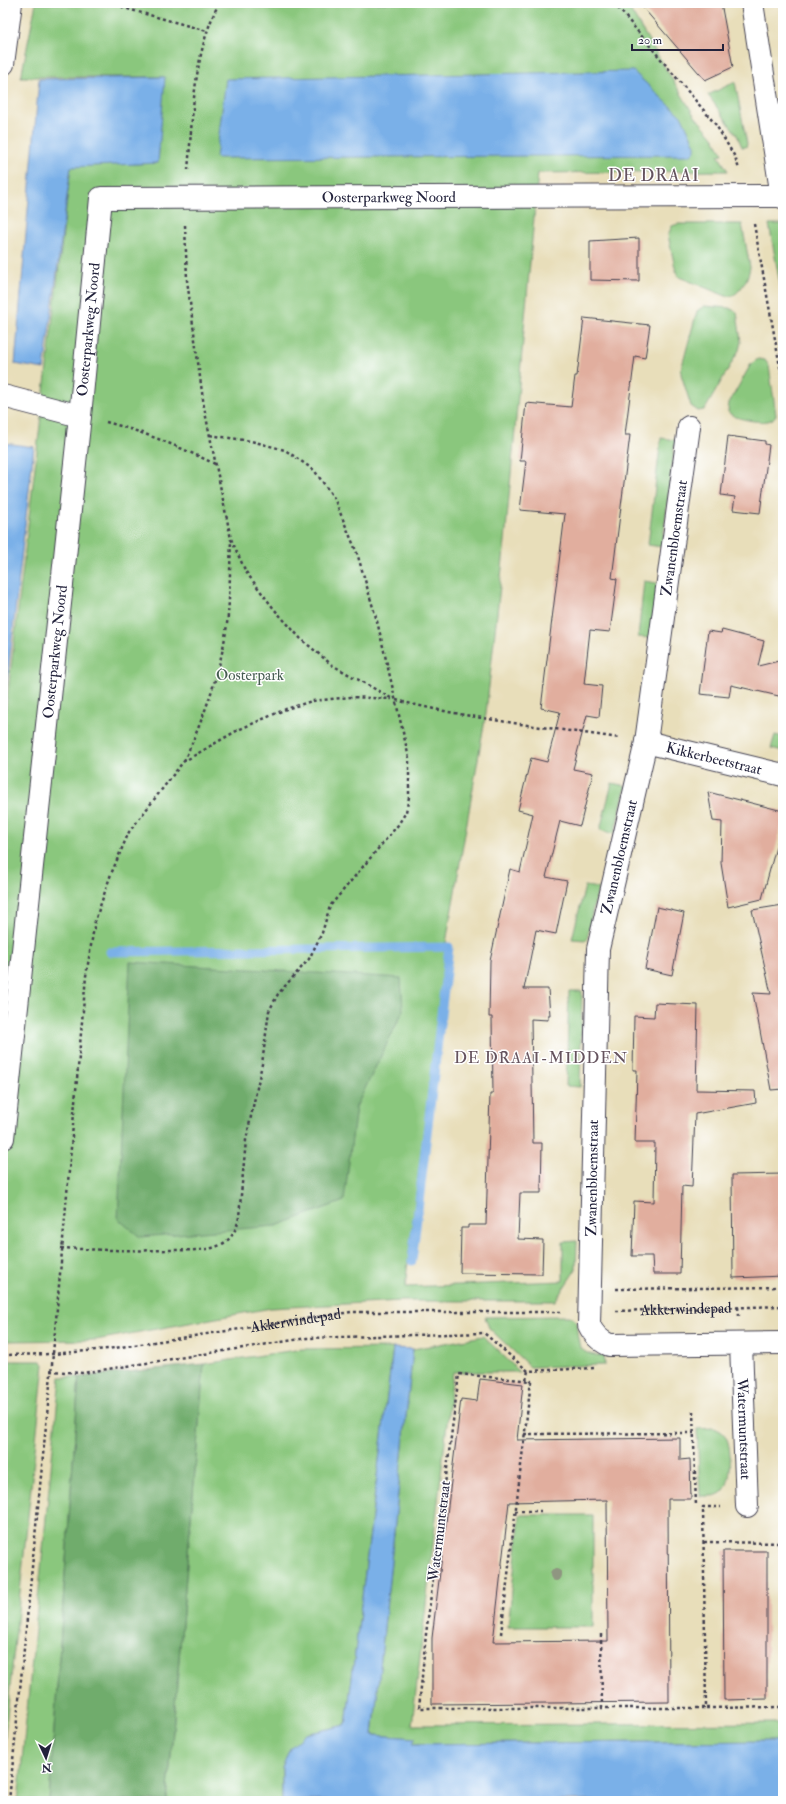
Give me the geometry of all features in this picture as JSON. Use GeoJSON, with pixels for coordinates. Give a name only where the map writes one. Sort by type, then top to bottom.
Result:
{"type":"FeatureCollection","features":[{"type":"Feature","properties":{"kind":"street"},"geometry":{"type":"LineString","coordinates":[[3,64],[11,3]]}},
{"type":"Feature","properties":{"kind":"street"},"geometry":{"type":"LineString","coordinates":[[752,3],[774,158],[782,196]]}},
{"type":"Feature","properties":{"kind":"street","name":"Oosterparkweg Noord"},"geometry":{"type":"LineString","coordinates":[[3,1138],[80,416],[101,198],[782,196]]}},
{"type":"Feature","properties":{"kind":"street"},"geometry":{"type":"LineString","coordinates":[[3,396],[80,416]]}},
{"type":"Feature","properties":{"kind":"street","name":"Zwanenbloemstraat"},"geometry":{"type":"LineString","coordinates":[[589,1290],[598,949],[646,742],[689,427]]}},
{"type":"Feature","properties":{"kind":"street","name":"Kikkerbeetstraat"},"geometry":{"type":"LineString","coordinates":[[646,742],[783,775]]}},
{"type":"Feature","properties":{"kind":"street"},"geometry":{"type":"LineString","coordinates":[[589,1290],[589,1325],[600,1341],[609,1345],[783,1343]]}},
{"type":"Feature","properties":{"kind":"street","name":"Watermuntstraat"},"geometry":{"type":"LineString","coordinates":[[741,1344],[747,1506]]}},
{"type":"Feature","properties":{"kind":"path"},"geometry":{"type":"LineString","coordinates":[[117,3],[124,8],[207,31]]}},
{"type":"Feature","properties":{"kind":"path"},"geometry":{"type":"LineString","coordinates":[[219,3],[209,23],[198,70],[185,198],[187,280],[209,435],[231,539],[246,572],[274,609],[301,639],[332,665],[394,700]]}},
{"type":"Feature","properties":{"kind":"path"},"geometry":{"type":"LineString","coordinates":[[614,3],[716,125],[734,157]]}},
{"type":"Feature","properties":{"kind":"path"},"geometry":{"type":"LineString","coordinates":[[749,197],[783,382]]}},
{"type":"Feature","properties":{"kind":"path"},"geometry":{"type":"LineString","coordinates":[[80,416],[115,424],[151,436],[215,464]]}},
{"type":"Feature","properties":{"kind":"path"},"geometry":{"type":"LineString","coordinates":[[61,1248],[127,1251],[197,1250],[211,1248],[222,1244],[232,1236],[237,1227],[239,1216],[246,1140],[262,1064],[269,1011],[278,994],[309,958],[320,938],[330,906],[398,825],[406,812],[409,798],[409,758],[394,700],[377,621],[358,553],[334,498],[314,470],[285,450],[251,441],[209,435]]}},
{"type":"Feature","properties":{"kind":"path"},"geometry":{"type":"LineString","coordinates":[[9,1801],[50,1371],[53,1354],[61,1248],[86,976],[95,922],[111,874],[129,832],[183,762],[202,720],[218,668],[228,616],[231,539]]}},
{"type":"Feature","properties":{"kind":"path"},"geometry":{"type":"LineString","coordinates":[[183,762],[238,730],[286,709],[312,701],[351,698],[394,700],[477,717],[646,742]]}},
{"type":"Feature","properties":{"kind":"path"},"geometry":{"type":"LineString","coordinates":[[589,1290],[783,1287]]}},
{"type":"Feature","properties":{"kind":"path","name":"Akkerwindepad"},"geometry":{"type":"LineString","coordinates":[[3,1355],[53,1354],[108,1349],[351,1312],[589,1312],[783,1306]]}},
{"type":"Feature","properties":{"kind":"path"},"geometry":{"type":"LineString","coordinates":[[50,1371],[82,1372],[307,1338],[484,1333],[528,1371],[602,1368]]}},
{"type":"Feature","properties":{"kind":"path"},"geometry":{"type":"LineString","coordinates":[[501,1634],[530,1381],[526,1380],[528,1371]]}},
{"type":"Feature","properties":{"kind":"path","name":"Watermuntstraat"},"geometry":{"type":"LineString","coordinates":[[526,1380],[459,1374],[426,1634],[419,1708],[783,1708]]}},
{"type":"Feature","properties":{"kind":"path"},"geometry":{"type":"LineString","coordinates":[[693,1411],[696,1507]]}},
{"type":"Feature","properties":{"kind":"path"},"geometry":{"type":"LineString","coordinates":[[524,1434],[694,1433]]}},
{"type":"Feature","properties":{"kind":"path"},"geometry":{"type":"LineString","coordinates":[[706,1708],[703,1507],[747,1506]]}},
{"type":"Feature","properties":{"kind":"path"},"geometry":{"type":"LineString","coordinates":[[515,1512],[541,1511]]}},
{"type":"Feature","properties":{"kind":"path"},"geometry":{"type":"LineString","coordinates":[[703,1542],[783,1543]]}},
{"type":"Feature","properties":{"kind":"path"},"geometry":{"type":"LineString","coordinates":[[601,1634],[602,1708]]}},
{"type":"Feature","properties":{"kind":"green space","name":"Oosterpark"},"geometry":{"type":"Polygon","coordinates":[[[36,3],[626,3],[694,115],[713,137],[723,154],[718,155],[728,171],[538,173],[505,541],[486,713],[446,943],[405,1287],[563,1281],[563,1242],[577,1241],[576,1269],[555,1301],[401,1301],[271,1308],[96,1340],[3,1341],[3,734],[71,166],[158,163],[164,77],[21,77],[36,3]]]}},
{"type":"Feature","properties":{"kind":"green space"},"geometry":{"type":"Polygon","coordinates":[[[735,82],[747,144],[746,147],[742,147],[737,135],[708,95],[735,82]]]}},
{"type":"Feature","properties":{"kind":"green space"},"geometry":{"type":"Polygon","coordinates":[[[678,224],[742,224],[750,267],[748,277],[739,291],[730,296],[726,296],[679,277],[676,272],[668,235],[672,226],[678,224]]]}},
{"type":"Feature","properties":{"kind":"green space"},"geometry":{"type":"Polygon","coordinates":[[[769,224],[783,224],[783,301],[769,224]]]}},
{"type":"Feature","properties":{"kind":"green space"},"geometry":{"type":"Polygon","coordinates":[[[704,306],[729,308],[737,312],[741,342],[739,350],[707,406],[704,410],[698,411],[691,406],[681,374],[697,311],[704,306]]]}},
{"type":"Feature","properties":{"kind":"green space"},"geometry":{"type":"Polygon","coordinates":[[[758,359],[765,360],[769,366],[776,415],[773,419],[768,421],[747,420],[735,417],[728,412],[729,403],[751,364],[758,359]]]}},
{"type":"Feature","properties":{"kind":"green space"},"geometry":{"type":"Polygon","coordinates":[[[661,438],[675,440],[662,547],[648,545],[661,438]]]}},
{"type":"Feature","properties":{"kind":"green space"},"geometry":{"type":"Polygon","coordinates":[[[644,581],[657,583],[651,638],[638,637],[644,581]]]}},
{"type":"Feature","properties":{"kind":"green space"},"geometry":{"type":"Polygon","coordinates":[[[775,735],[783,737],[783,751],[771,748],[775,735]]]}},
{"type":"Feature","properties":{"kind":"green space"},"geometry":{"type":"Polygon","coordinates":[[[612,783],[626,786],[614,834],[600,830],[612,783]]]}},
{"type":"Feature","properties":{"kind":"green space"},"geometry":{"type":"Polygon","coordinates":[[[585,886],[599,888],[593,908],[587,940],[572,939],[585,886]]]}},
{"type":"Feature","properties":{"kind":"green space"},"geometry":{"type":"Polygon","coordinates":[[[130,962],[401,978],[403,1011],[356,1107],[344,1201],[276,1226],[140,1237],[118,1219],[130,962]]]}},
{"type":"Feature","properties":{"kind":"green space"},"geometry":{"type":"Polygon","coordinates":[[[569,991],[582,991],[580,1087],[566,1086],[569,991]]]}},
{"type":"Feature","properties":{"kind":"green space"},"geometry":{"type":"Polygon","coordinates":[[[570,1316],[576,1321],[579,1343],[581,1347],[588,1353],[604,1356],[605,1365],[530,1367],[489,1328],[485,1317],[570,1316]]]}},
{"type":"Feature","properties":{"kind":"green space"},"geometry":{"type":"Polygon","coordinates":[[[483,1336],[520,1372],[453,1372],[412,1725],[783,1723],[783,1741],[412,1744],[415,1738],[373,1735],[413,1349],[483,1336]]]}},
{"type":"Feature","properties":{"kind":"green space"},"geometry":{"type":"Polygon","coordinates":[[[393,1348],[346,1725],[306,1734],[282,1768],[282,1801],[167,1801],[204,1364],[302,1349],[393,1348]]]}},
{"type":"Feature","properties":{"kind":"green space"},"geometry":{"type":"Polygon","coordinates":[[[3,1361],[41,1361],[44,1364],[3,1754],[3,1361]]]}},
{"type":"Feature","properties":{"kind":"green space"},"geometry":{"type":"Polygon","coordinates":[[[204,1364],[167,1801],[49,1801],[79,1377],[204,1364]]]}},
{"type":"Feature","properties":{"kind":"green space"},"geometry":{"type":"Polygon","coordinates":[[[60,1377],[79,1377],[49,1801],[18,1801],[60,1377]]]}},
{"type":"Feature","properties":{"kind":"green space"},"geometry":{"type":"Polygon","coordinates":[[[714,1428],[724,1434],[728,1442],[730,1466],[728,1482],[725,1489],[719,1494],[714,1496],[700,1496],[697,1429],[714,1428]]]}},
{"type":"Feature","properties":{"kind":"green space"},"geometry":{"type":"Polygon","coordinates":[[[520,1515],[593,1515],[593,1627],[508,1627],[520,1515]]]}},
{"type":"Feature","properties":{"kind":"water"},"geometry":{"type":"Polygon","coordinates":[[[633,71],[682,117],[695,145],[695,151],[691,155],[216,158],[226,79],[633,71]]]}},
{"type":"Feature","properties":{"kind":"water"},"geometry":{"type":"Polygon","coordinates":[[[165,77],[158,163],[71,167],[44,369],[15,364],[39,79],[165,77]]]}},
{"type":"Feature","properties":{"kind":"water"},"geometry":{"type":"Polygon","coordinates":[[[4,443],[34,447],[3,717],[3,455],[4,443]]]}},
{"type":"Feature","properties":{"kind":"water"},"geometry":{"type":"Polygon","coordinates":[[[393,1348],[413,1349],[373,1735],[416,1738],[412,1744],[783,1741],[783,1801],[282,1801],[282,1768],[290,1748],[306,1734],[346,1725],[393,1348]]]}},
{"type":"Feature","properties":{"kind":"building"},"geometry":{"type":"Polygon","coordinates":[[[639,3],[721,3],[733,67],[705,80],[639,3]]]}},
{"type":"Feature","properties":{"kind":"building"},"geometry":{"type":"Polygon","coordinates":[[[639,238],[639,281],[590,280],[590,241],[639,238]]]}},
{"type":"Feature","properties":{"kind":"building"},"geometry":{"type":"Polygon","coordinates":[[[584,318],[650,325],[645,358],[635,356],[625,435],[630,435],[612,578],[617,579],[610,632],[590,630],[584,684],[602,686],[599,717],[587,715],[573,769],[593,773],[580,826],[560,821],[546,877],[567,881],[556,934],[536,930],[524,989],[548,989],[550,1015],[548,1015],[548,1020],[531,1019],[533,1143],[542,1143],[541,1193],[520,1193],[518,1239],[543,1240],[542,1274],[460,1273],[461,1228],[468,1228],[468,1225],[486,1225],[490,1094],[493,1094],[492,1017],[489,1017],[490,961],[510,869],[520,872],[533,814],[518,810],[531,758],[547,762],[560,712],[541,708],[565,514],[520,510],[526,461],[520,461],[526,403],[571,407],[575,376],[577,376],[584,318]]]}},
{"type":"Feature","properties":{"kind":"building"},"geometry":{"type":"Polygon","coordinates":[[[728,436],[765,441],[765,444],[769,445],[760,513],[733,510],[735,497],[721,495],[728,436]]]}},
{"type":"Feature","properties":{"kind":"building"},"geometry":{"type":"Polygon","coordinates":[[[722,630],[764,641],[758,666],[783,660],[783,697],[731,685],[729,697],[700,694],[708,631],[721,633],[722,630]]]}},
{"type":"Feature","properties":{"kind":"building"},"geometry":{"type":"Polygon","coordinates":[[[708,792],[783,811],[783,821],[762,899],[728,907],[721,863],[722,822],[713,821],[708,792]]]}},
{"type":"Feature","properties":{"kind":"building"},"geometry":{"type":"Polygon","coordinates":[[[783,905],[783,1089],[771,1090],[753,993],[771,994],[752,910],[783,905]]]}},
{"type":"Feature","properties":{"kind":"building"},"geometry":{"type":"Polygon","coordinates":[[[657,907],[684,913],[672,975],[645,969],[657,907]]]}},
{"type":"Feature","properties":{"kind":"building"},"geometry":{"type":"Polygon","coordinates":[[[655,1003],[698,1005],[696,1090],[755,1091],[756,1103],[695,1114],[692,1187],[682,1186],[680,1274],[653,1274],[652,1256],[632,1256],[634,1201],[654,1202],[655,1143],[635,1143],[637,1070],[633,1070],[634,1016],[654,1017],[655,1003]]]}},
{"type":"Feature","properties":{"kind":"building"},"geometry":{"type":"Polygon","coordinates":[[[783,1174],[783,1276],[733,1278],[732,1175],[783,1174]]]}},
{"type":"Feature","properties":{"kind":"building"},"geometry":{"type":"Polygon","coordinates":[[[480,1379],[523,1384],[517,1440],[680,1438],[680,1460],[690,1459],[691,1499],[668,1499],[669,1702],[432,1704],[432,1638],[461,1399],[477,1401],[480,1379]],[[607,1500],[509,1502],[493,1642],[608,1641],[607,1500]]]}},
{"type":"Feature","properties":{"kind":"building"},"geometry":{"type":"Polygon","coordinates":[[[723,1551],[767,1551],[767,1699],[724,1700],[723,1551]]]}},
{"type":"Feature","properties":{"kind":"waterway"},"geometry":{"type":"LineString","coordinates":[[110,952],[449,947],[412,1261]]}},
{"type":"Feature","properties":{"kind":"district","name":"DE DRAAI"},"geometry":{"type":"Point","coordinates":[654,175]}},
{"type":"Feature","properties":{"kind":"district","name":"DE DRAAI-MIDDEN"},"geometry":{"type":"Point","coordinates":[541,1057]}}]}
